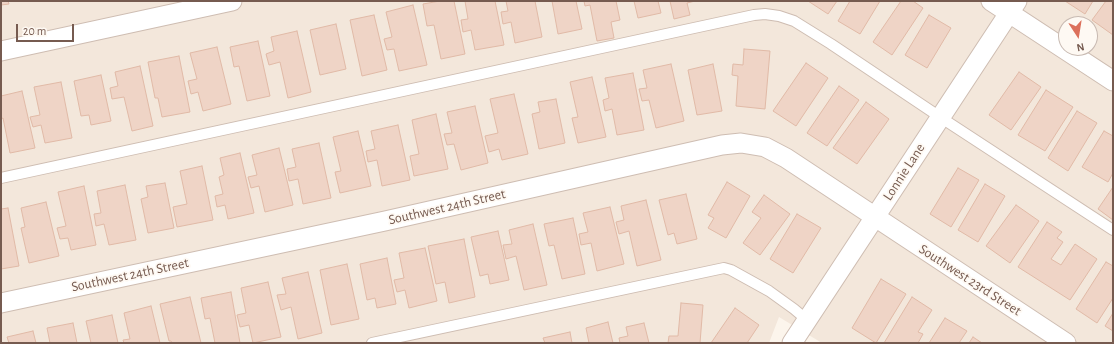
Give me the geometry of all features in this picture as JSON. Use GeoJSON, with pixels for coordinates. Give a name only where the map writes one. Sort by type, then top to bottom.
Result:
{"type":"FeatureCollection","features":[{"type":"Feature","properties":{"kind":"street"},"geometry":{"type":"LineString","coordinates":[[1,51],[232,1]]}},
{"type":"Feature","properties":{"kind":"street"},"geometry":{"type":"LineString","coordinates":[[992,1],[1013,7],[1113,81]]}},
{"type":"Feature","properties":{"kind":"street","name":"Lonnie Lane"},"geometry":{"type":"LineString","coordinates":[[792,343],[1013,7]]}},
{"type":"Feature","properties":{"kind":"street","name":"Southwest 24th Street"},"geometry":{"type":"LineString","coordinates":[[1,303],[385,221],[722,145],[741,143],[766,147],[786,158],[875,218]]}},
{"type":"Feature","properties":{"kind":"street","name":"Southwest 23rd Street"},"geometry":{"type":"LineString","coordinates":[[875,218],[1066,343]]}},
{"type":"Feature","properties":{"kind":"lane"},"geometry":{"type":"LineString","coordinates":[[1,178],[754,15],[780,16],[794,21],[831,44],[1113,230]]}},
{"type":"Feature","properties":{"kind":"lane"},"geometry":{"type":"LineString","coordinates":[[372,343],[724,268],[731,270],[769,291],[807,320]]}},
{"type":"Feature","properties":{"kind":"shaded area"},"geometry":{"type":"Polygon","coordinates":[[[1,1],[1113,1],[1113,343],[822,343],[779,317],[769,343],[1,343],[1,1]]]}},
{"type":"Feature","properties":{"kind":"building"},"geometry":{"type":"Polygon","coordinates":[[[1,1],[8,1],[9,4],[1,5],[1,1]]]}},
{"type":"Feature","properties":{"kind":"building"},"geometry":{"type":"Polygon","coordinates":[[[440,1],[454,1],[465,54],[441,59],[434,25],[427,26],[423,4],[440,1]]]}},
{"type":"Feature","properties":{"kind":"building"},"geometry":{"type":"Polygon","coordinates":[[[465,1],[495,1],[504,45],[475,50],[471,30],[463,32],[461,20],[468,19],[465,1]]]}},
{"type":"Feature","properties":{"kind":"building"},"geometry":{"type":"Polygon","coordinates":[[[506,1],[535,1],[542,37],[515,43],[511,22],[503,24],[501,12],[508,11],[506,1]]]}},
{"type":"Feature","properties":{"kind":"building"},"geometry":{"type":"Polygon","coordinates":[[[552,1],[576,1],[582,29],[558,34],[552,1]]]}},
{"type":"Feature","properties":{"kind":"building"},"geometry":{"type":"Polygon","coordinates":[[[584,1],[616,1],[620,20],[611,22],[614,38],[597,41],[590,5],[585,6],[584,1]]]}},
{"type":"Feature","properties":{"kind":"building"},"geometry":{"type":"Polygon","coordinates":[[[634,1],[658,1],[661,13],[638,18],[634,1]]]}},
{"type":"Feature","properties":{"kind":"building"},"geometry":{"type":"Polygon","coordinates":[[[670,1],[695,1],[687,3],[690,15],[674,19],[670,1]]]}},
{"type":"Feature","properties":{"kind":"building"},"geometry":{"type":"Polygon","coordinates":[[[808,1],[837,1],[828,14],[808,1]]]}},
{"type":"Feature","properties":{"kind":"building"},"geometry":{"type":"Polygon","coordinates":[[[850,1],[880,1],[860,34],[838,21],[850,1]]]}},
{"type":"Feature","properties":{"kind":"building"},"geometry":{"type":"Polygon","coordinates":[[[901,1],[913,1],[923,8],[892,55],[873,42],[901,1]]]}},
{"type":"Feature","properties":{"kind":"building"},"geometry":{"type":"Polygon","coordinates":[[[1065,1],[1093,1],[1085,14],[1065,1]]]}},
{"type":"Feature","properties":{"kind":"building"},"geometry":{"type":"Polygon","coordinates":[[[1106,1],[1113,1],[1113,35],[1098,24],[1098,16],[1095,16],[1106,1]]]}},
{"type":"Feature","properties":{"kind":"building"},"geometry":{"type":"Polygon","coordinates":[[[413,5],[427,65],[399,71],[394,49],[387,50],[384,39],[392,37],[386,12],[413,5]]]}},
{"type":"Feature","properties":{"kind":"building"},"geometry":{"type":"Polygon","coordinates":[[[374,15],[387,70],[362,76],[350,20],[374,15]]]}},
{"type":"Feature","properties":{"kind":"building"},"geometry":{"type":"Polygon","coordinates":[[[929,15],[951,28],[927,68],[905,55],[929,15]]]}},
{"type":"Feature","properties":{"kind":"building"},"geometry":{"type":"Polygon","coordinates":[[[336,24],[346,69],[320,75],[310,30],[336,24]]]}},
{"type":"Feature","properties":{"kind":"building"},"geometry":{"type":"Polygon","coordinates":[[[297,31],[311,92],[288,98],[280,62],[269,65],[266,54],[274,51],[271,37],[297,31]]]}},
{"type":"Feature","properties":{"kind":"building"},"geometry":{"type":"Polygon","coordinates":[[[258,41],[270,96],[247,101],[239,66],[234,67],[230,47],[258,41]]]}},
{"type":"Feature","properties":{"kind":"building"},"geometry":{"type":"Polygon","coordinates":[[[217,47],[231,104],[203,111],[198,92],[191,94],[188,81],[197,79],[190,53],[217,47]]]}},
{"type":"Feature","properties":{"kind":"building"},"geometry":{"type":"Polygon","coordinates":[[[744,49],[770,51],[765,109],[736,106],[738,76],[732,75],[733,64],[743,65],[744,49]]]}},
{"type":"Feature","properties":{"kind":"building"},"geometry":{"type":"Polygon","coordinates":[[[179,56],[190,112],[162,117],[158,98],[155,98],[148,62],[179,56]]]}},
{"type":"Feature","properties":{"kind":"building"},"geometry":{"type":"Polygon","coordinates":[[[806,63],[828,78],[796,126],[773,111],[806,63]]]}},
{"type":"Feature","properties":{"kind":"building"},"geometry":{"type":"Polygon","coordinates":[[[671,64],[684,121],[656,128],[649,100],[642,101],[639,89],[647,88],[643,70],[671,64]]]}},
{"type":"Feature","properties":{"kind":"building"},"geometry":{"type":"Polygon","coordinates":[[[713,64],[722,111],[697,115],[688,70],[713,64]]]}},
{"type":"Feature","properties":{"kind":"building"},"geometry":{"type":"Polygon","coordinates":[[[140,66],[153,126],[132,131],[124,97],[112,99],[110,88],[118,86],[115,72],[140,66]]]}},
{"type":"Feature","properties":{"kind":"building"},"geometry":{"type":"Polygon","coordinates":[[[1019,72],[1041,87],[1011,130],[989,115],[1019,72]]]}},
{"type":"Feature","properties":{"kind":"building"},"geometry":{"type":"Polygon","coordinates":[[[633,73],[644,130],[617,135],[612,109],[605,111],[603,100],[609,98],[605,78],[633,73]]]}},
{"type":"Feature","properties":{"kind":"building"},"geometry":{"type":"Polygon","coordinates":[[[101,75],[111,121],[91,125],[89,115],[81,116],[74,81],[101,75]]]}},
{"type":"Feature","properties":{"kind":"building"},"geometry":{"type":"Polygon","coordinates":[[[592,77],[606,137],[578,143],[572,118],[578,117],[570,82],[592,77]]]}},
{"type":"Feature","properties":{"kind":"building"},"geometry":{"type":"Polygon","coordinates":[[[61,82],[72,138],[45,143],[41,125],[33,127],[30,117],[40,115],[34,87],[61,82]]]}},
{"type":"Feature","properties":{"kind":"building"},"geometry":{"type":"Polygon","coordinates":[[[839,86],[859,100],[827,146],[807,133],[839,86]]]}},
{"type":"Feature","properties":{"kind":"building"},"geometry":{"type":"Polygon","coordinates":[[[1046,90],[1073,107],[1045,151],[1018,135],[1046,90]]]}},
{"type":"Feature","properties":{"kind":"building"},"geometry":{"type":"Polygon","coordinates":[[[22,91],[35,148],[10,153],[3,118],[1,119],[1,96],[22,91]]]}},
{"type":"Feature","properties":{"kind":"building"},"geometry":{"type":"Polygon","coordinates":[[[514,94],[528,154],[502,160],[499,149],[489,152],[485,136],[498,133],[490,99],[514,94]]]}},
{"type":"Feature","properties":{"kind":"building"},"geometry":{"type":"Polygon","coordinates":[[[556,99],[565,143],[539,149],[532,114],[540,112],[538,102],[556,99]]]}},
{"type":"Feature","properties":{"kind":"building"},"geometry":{"type":"Polygon","coordinates":[[[866,102],[889,119],[857,164],[833,148],[866,102]]]}},
{"type":"Feature","properties":{"kind":"building"},"geometry":{"type":"Polygon","coordinates":[[[475,106],[488,163],[461,170],[454,144],[447,145],[444,134],[452,133],[447,112],[475,106]]]}},
{"type":"Feature","properties":{"kind":"building"},"geometry":{"type":"Polygon","coordinates":[[[1077,111],[1097,123],[1068,171],[1048,158],[1077,111]]]}},
{"type":"Feature","properties":{"kind":"building"},"geometry":{"type":"Polygon","coordinates":[[[436,114],[448,169],[414,176],[410,156],[419,154],[412,120],[436,114]]]}},
{"type":"Feature","properties":{"kind":"building"},"geometry":{"type":"Polygon","coordinates":[[[398,125],[410,180],[382,186],[377,160],[368,162],[366,151],[375,149],[371,131],[398,125]]]}},
{"type":"Feature","properties":{"kind":"building"},"geometry":{"type":"Polygon","coordinates":[[[358,131],[371,186],[340,193],[335,172],[341,171],[333,137],[358,131]]]}},
{"type":"Feature","properties":{"kind":"building"},"geometry":{"type":"Polygon","coordinates":[[[1104,131],[1113,136],[1113,173],[1108,182],[1082,167],[1104,131]]]}},
{"type":"Feature","properties":{"kind":"building"},"geometry":{"type":"Polygon","coordinates":[[[319,143],[331,198],[303,204],[298,179],[289,181],[287,169],[296,167],[292,149],[319,143]]]}},
{"type":"Feature","properties":{"kind":"building"},"geometry":{"type":"Polygon","coordinates":[[[279,148],[293,205],[265,212],[259,186],[251,188],[248,177],[257,175],[252,155],[279,148]]]}},
{"type":"Feature","properties":{"kind":"building"},"geometry":{"type":"Polygon","coordinates":[[[240,153],[254,213],[228,219],[225,205],[217,207],[215,196],[223,194],[219,177],[224,175],[220,158],[240,153]]]}},
{"type":"Feature","properties":{"kind":"building"},"geometry":{"type":"Polygon","coordinates":[[[202,166],[213,220],[177,227],[173,207],[187,204],[180,171],[202,166]]]}},
{"type":"Feature","properties":{"kind":"building"},"geometry":{"type":"Polygon","coordinates":[[[958,168],[979,180],[951,227],[930,214],[958,168]]]}},
{"type":"Feature","properties":{"kind":"building"},"geometry":{"type":"Polygon","coordinates":[[[727,182],[750,196],[726,238],[708,228],[714,218],[708,215],[727,182]]]}},
{"type":"Feature","properties":{"kind":"building"},"geometry":{"type":"Polygon","coordinates":[[[165,183],[174,228],[148,233],[141,199],[148,197],[146,186],[165,183]]]}},
{"type":"Feature","properties":{"kind":"building"},"geometry":{"type":"Polygon","coordinates":[[[985,184],[1005,196],[978,242],[958,230],[985,184]]]}},
{"type":"Feature","properties":{"kind":"building"},"geometry":{"type":"Polygon","coordinates":[[[125,185],[136,240],[109,245],[104,224],[96,226],[94,214],[101,213],[97,191],[125,185]]]}},
{"type":"Feature","properties":{"kind":"building"},"geometry":{"type":"Polygon","coordinates":[[[84,186],[96,245],[71,250],[68,238],[60,239],[57,228],[66,226],[58,192],[84,186]]]}},
{"type":"Feature","properties":{"kind":"building"},"geometry":{"type":"Polygon","coordinates":[[[1113,187],[1113,220],[1098,209],[1113,187]]]}},
{"type":"Feature","properties":{"kind":"building"},"geometry":{"type":"Polygon","coordinates":[[[686,194],[697,239],[677,244],[674,233],[668,235],[659,200],[686,194]]]}},
{"type":"Feature","properties":{"kind":"building"},"geometry":{"type":"Polygon","coordinates":[[[764,195],[790,214],[760,255],[743,243],[761,218],[752,212],[764,195]]]}},
{"type":"Feature","properties":{"kind":"building"},"geometry":{"type":"Polygon","coordinates":[[[646,200],[661,260],[637,266],[629,231],[619,234],[616,222],[624,220],[621,206],[646,200]]]}},
{"type":"Feature","properties":{"kind":"building"},"geometry":{"type":"Polygon","coordinates":[[[46,202],[59,256],[29,263],[21,228],[25,227],[21,208],[46,202]]]}},
{"type":"Feature","properties":{"kind":"building"},"geometry":{"type":"Polygon","coordinates":[[[1016,205],[1039,221],[1010,263],[986,246],[1016,205]]]}},
{"type":"Feature","properties":{"kind":"building"},"geometry":{"type":"Polygon","coordinates":[[[610,207],[624,264],[597,271],[591,243],[581,245],[579,234],[588,232],[583,213],[610,207]]]}},
{"type":"Feature","properties":{"kind":"building"},"geometry":{"type":"Polygon","coordinates":[[[8,208],[19,266],[1,269],[1,209],[8,208]]]}},
{"type":"Feature","properties":{"kind":"building"},"geometry":{"type":"Polygon","coordinates":[[[797,214],[821,228],[793,273],[770,259],[797,214]]]}},
{"type":"Feature","properties":{"kind":"building"},"geometry":{"type":"Polygon","coordinates":[[[573,218],[585,274],[562,279],[554,245],[549,246],[544,224],[573,218]]]}},
{"type":"Feature","properties":{"kind":"building"},"geometry":{"type":"Polygon","coordinates":[[[1047,222],[1062,232],[1057,238],[1063,242],[1051,259],[1061,265],[1075,244],[1097,259],[1070,300],[1018,267],[1047,222]]]}},
{"type":"Feature","properties":{"kind":"building"},"geometry":{"type":"Polygon","coordinates":[[[533,224],[547,285],[524,290],[516,256],[506,259],[503,245],[512,244],[509,230],[533,224]]]}},
{"type":"Feature","properties":{"kind":"building"},"geometry":{"type":"Polygon","coordinates":[[[498,231],[509,280],[490,284],[488,274],[480,276],[471,237],[498,231]]]}},
{"type":"Feature","properties":{"kind":"building"},"geometry":{"type":"Polygon","coordinates":[[[464,239],[475,297],[449,303],[445,282],[436,284],[428,246],[464,239]]]}},
{"type":"Feature","properties":{"kind":"building"},"geometry":{"type":"Polygon","coordinates":[[[425,248],[437,301],[409,308],[405,290],[397,292],[394,280],[404,278],[399,253],[425,248]]]}},
{"type":"Feature","properties":{"kind":"building"},"geometry":{"type":"Polygon","coordinates":[[[387,258],[396,304],[377,308],[375,298],[367,300],[360,264],[387,258]]]}},
{"type":"Feature","properties":{"kind":"building"},"geometry":{"type":"Polygon","coordinates":[[[1106,262],[1113,266],[1113,298],[1097,323],[1076,309],[1106,262]]]}},
{"type":"Feature","properties":{"kind":"building"},"geometry":{"type":"Polygon","coordinates":[[[347,264],[359,319],[331,325],[320,270],[347,264]]]}},
{"type":"Feature","properties":{"kind":"building"},"geometry":{"type":"Polygon","coordinates":[[[308,272],[322,333],[298,339],[291,307],[281,310],[277,295],[286,294],[282,278],[308,272]]]}},
{"type":"Feature","properties":{"kind":"building"},"geometry":{"type":"Polygon","coordinates":[[[881,279],[906,294],[876,343],[852,328],[881,279]]]}},
{"type":"Feature","properties":{"kind":"building"},"geometry":{"type":"Polygon","coordinates":[[[268,282],[281,337],[253,343],[249,325],[240,327],[237,315],[246,313],[241,288],[268,282]]]}},
{"type":"Feature","properties":{"kind":"building"},"geometry":{"type":"Polygon","coordinates":[[[231,292],[240,343],[215,343],[210,318],[205,319],[201,298],[231,292]]]}},
{"type":"Feature","properties":{"kind":"building"},"geometry":{"type":"Polygon","coordinates":[[[190,297],[201,343],[172,343],[169,341],[160,304],[190,297]]]}},
{"type":"Feature","properties":{"kind":"building"},"geometry":{"type":"Polygon","coordinates":[[[912,297],[932,310],[918,332],[923,334],[918,343],[884,343],[912,297]]]}},
{"type":"Feature","properties":{"kind":"building"},"geometry":{"type":"Polygon","coordinates":[[[681,303],[703,305],[700,343],[668,343],[669,336],[678,336],[681,303]]]}},
{"type":"Feature","properties":{"kind":"building"},"geometry":{"type":"Polygon","coordinates":[[[151,306],[160,343],[124,343],[123,340],[130,339],[124,313],[151,306]]]}},
{"type":"Feature","properties":{"kind":"building"},"geometry":{"type":"Polygon","coordinates":[[[735,308],[759,325],[747,343],[711,343],[735,308]]]}},
{"type":"Feature","properties":{"kind":"building"},"geometry":{"type":"Polygon","coordinates":[[[1113,313],[1113,331],[1105,326],[1113,313]]]}},
{"type":"Feature","properties":{"kind":"building"},"geometry":{"type":"Polygon","coordinates":[[[112,315],[118,343],[91,343],[86,321],[112,315]]]}},
{"type":"Feature","properties":{"kind":"building"},"geometry":{"type":"Polygon","coordinates":[[[945,318],[967,331],[959,343],[929,343],[945,318]]]}},
{"type":"Feature","properties":{"kind":"building"},"geometry":{"type":"Polygon","coordinates":[[[608,322],[613,343],[589,343],[586,328],[608,322]]]}},
{"type":"Feature","properties":{"kind":"building"},"geometry":{"type":"Polygon","coordinates":[[[73,323],[77,343],[50,343],[47,328],[73,323]]]}},
{"type":"Feature","properties":{"kind":"building"},"geometry":{"type":"Polygon","coordinates":[[[644,323],[649,343],[620,343],[619,338],[628,336],[626,327],[644,323]]]}},
{"type":"Feature","properties":{"kind":"building"},"geometry":{"type":"Polygon","coordinates":[[[33,331],[36,343],[9,343],[7,337],[33,331]]]}},
{"type":"Feature","properties":{"kind":"building"},"geometry":{"type":"Polygon","coordinates":[[[570,332],[572,343],[545,343],[543,338],[570,332]]]}},
{"type":"Feature","properties":{"kind":"building"},"geometry":{"type":"Polygon","coordinates":[[[973,337],[982,343],[969,343],[973,337]]]}}]}
